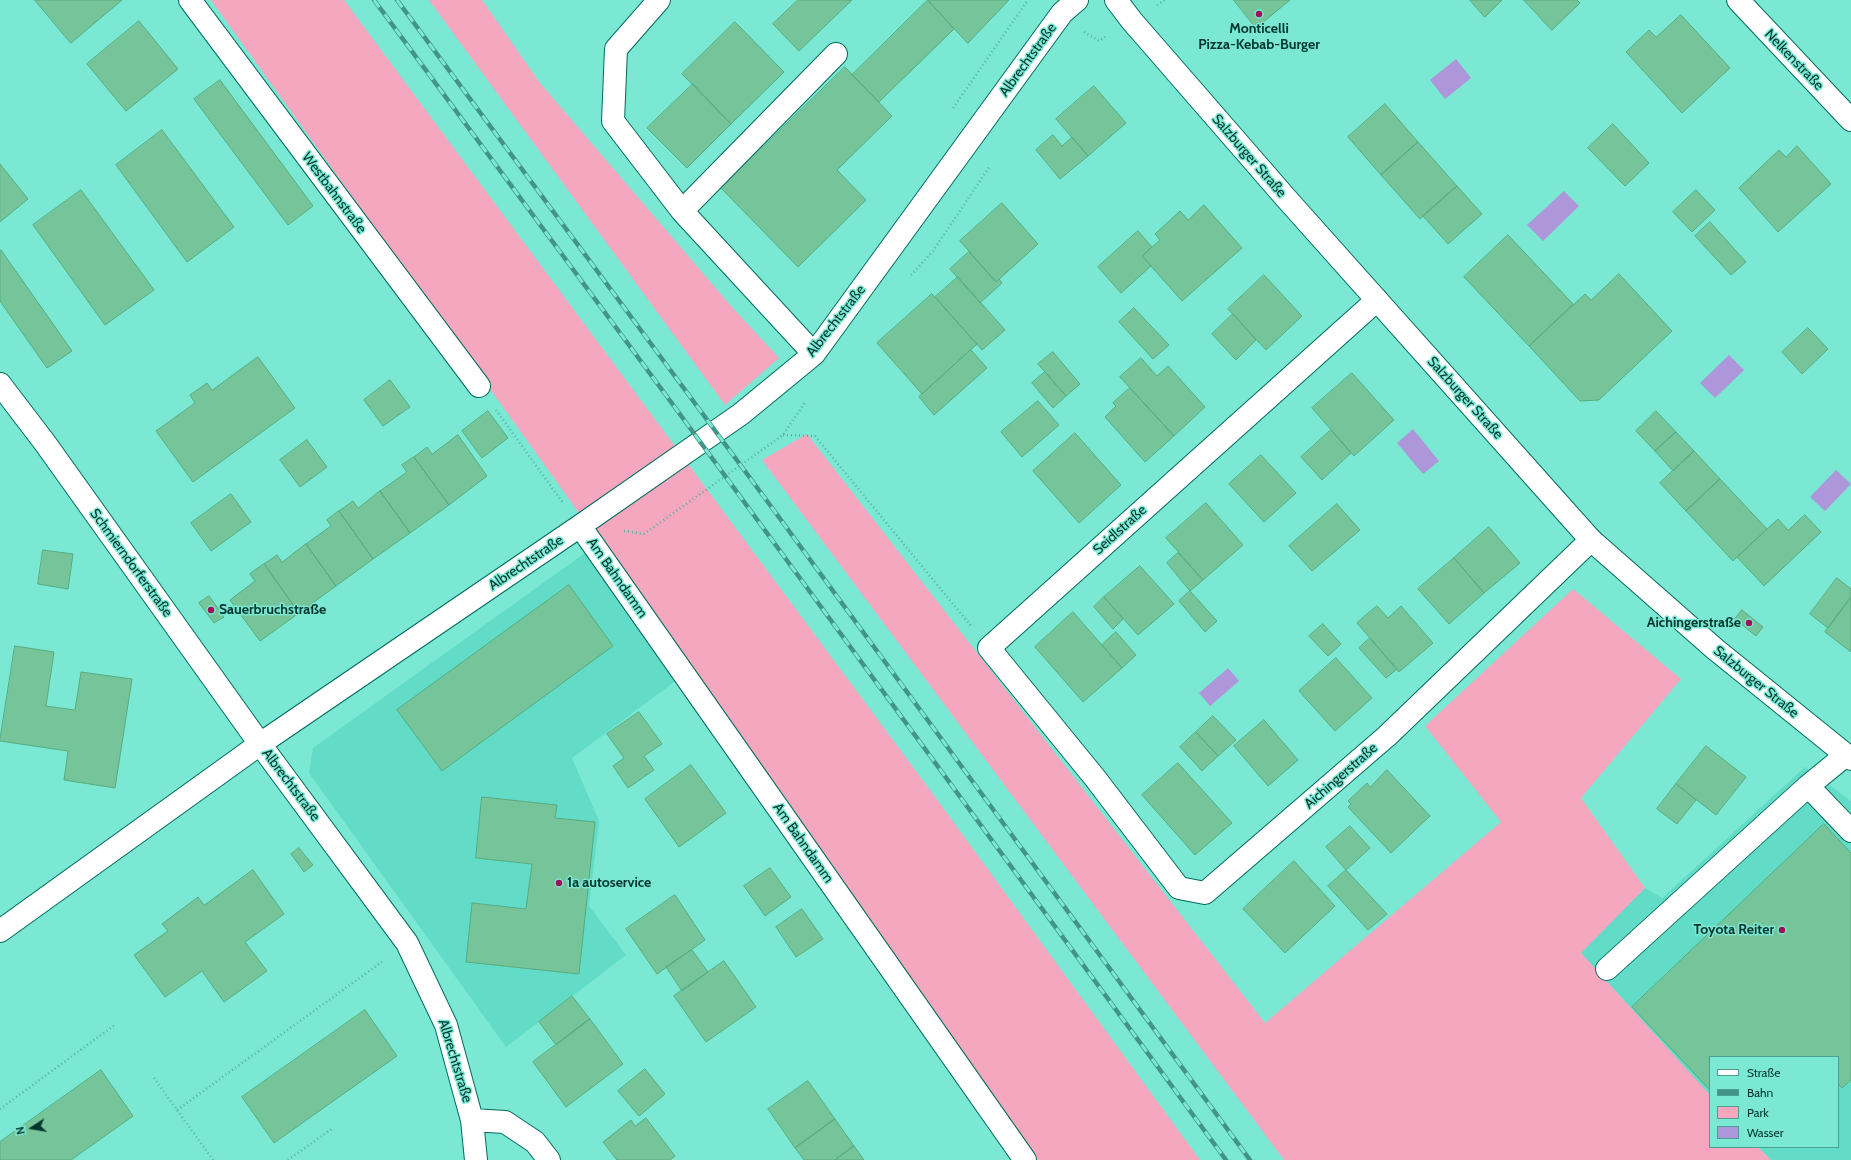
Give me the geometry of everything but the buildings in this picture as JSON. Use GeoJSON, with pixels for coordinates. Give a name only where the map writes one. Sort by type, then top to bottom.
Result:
{"type":"FeatureCollection","features":[{"type":"Feature","properties":{"kind":"street","name":"Westbahnstraße"},"geometry":{"type":"LineString","coordinates":[[190,0],[479,386]]}},
{"type":"Feature","properties":{"kind":"street"},"geometry":{"type":"LineString","coordinates":[[659,0],[616,49],[613,121],[682,212],[814,354]]}},
{"type":"Feature","properties":{"kind":"street","name":"Albrechtstraße"},"geometry":{"type":"LineString","coordinates":[[476,1160],[472,1120],[446,1024],[407,943],[260,744],[580,526],[741,414],[814,354],[1062,13],[1077,0]]}},
{"type":"Feature","properties":{"kind":"street","name":"Salzburger Straße"},"geometry":{"type":"LineString","coordinates":[[1116,0],[1152,45],[1376,300],[1591,540],[1715,649],[1849,757]]}},
{"type":"Feature","properties":{"kind":"street","name":"Nelkenstraße"},"geometry":{"type":"LineString","coordinates":[[1738,0],[1851,120]]}},
{"type":"Feature","properties":{"kind":"street"},"geometry":{"type":"LineString","coordinates":[[682,212],[836,54]]}},
{"type":"Feature","properties":{"kind":"street","name":"Seidlstraße"},"geometry":{"type":"LineString","coordinates":[[988,648],[1376,300]]}},
{"type":"Feature","properties":{"kind":"street","name":"Schmierndorferstraße"},"geometry":{"type":"LineString","coordinates":[[0,384],[45,443],[260,744]]}},
{"type":"Feature","properties":{"kind":"street","name":"Am Bahndamm"},"geometry":{"type":"LineString","coordinates":[[580,526],[1025,1160]]}},
{"type":"Feature","properties":{"kind":"street","name":"Aichingerstraße"},"geometry":{"type":"LineString","coordinates":[[988,648],[1095,778],[1180,888],[1205,893],[1387,736],[1591,540]]}},
{"type":"Feature","properties":{"kind":"street"},"geometry":{"type":"LineString","coordinates":[[0,931],[260,744]]}},
{"type":"Feature","properties":{"kind":"street"},"geometry":{"type":"LineString","coordinates":[[1606,969],[1808,786],[1849,757]]}},
{"type":"Feature","properties":{"kind":"street"},"geometry":{"type":"LineString","coordinates":[[1808,786],[1851,830]]}},
{"type":"Feature","properties":{"kind":"street"},"geometry":{"type":"LineString","coordinates":[[472,1120],[505,1122],[535,1142],[549,1160]]}},
{"type":"Feature","properties":{"kind":"path"},"geometry":{"type":"LineString","coordinates":[[479,386],[580,526]]}},
{"type":"Feature","properties":{"kind":"path"},"geometry":{"type":"LineString","coordinates":[[783,435],[815,436],[988,648]]}},
{"type":"Feature","properties":{"kind":"path"},"geometry":{"type":"LineString","coordinates":[[177,1110],[407,943]]}},
{"type":"Feature","properties":{"kind":"path"},"geometry":{"type":"LineString","coordinates":[[0,1109],[116,1024]]}},
{"type":"Feature","properties":{"kind":"path"},"geometry":{"type":"LineString","coordinates":[[154,1078],[213,1160]]}},
{"type":"Feature","properties":{"kind":"path"},"geometry":{"type":"LineString","coordinates":[[288,1160],[333,1128]]}},
{"type":"Feature","properties":{"kind":"shaded area"},"geometry":{"type":"Polygon","coordinates":[[[599,543],[689,671],[572,758],[599,821],[589,906],[626,955],[506,1047],[309,773],[313,748],[599,543]]]}},
{"type":"Feature","properties":{"kind":"shaded area","name":"Toyota Reiter"},"geometry":{"type":"Polygon","coordinates":[[[1805,767],[1851,801],[1851,1160],[1771,1160],[1759,1148],[1839,1148],[1839,1056],[1709,1056],[1709,1094],[1581,953],[1645,888],[1662,898],[1805,767]]]}},
{"type":"Feature","properties":{"kind":"green space"},"geometry":{"type":"Polygon","coordinates":[[[211,0],[344,0],[930,790],[1200,1160],[1035,1160],[564,492],[211,0]]]}},
{"type":"Feature","properties":{"kind":"green space"},"geometry":{"type":"Polygon","coordinates":[[[429,0],[482,0],[540,83],[731,306],[779,358],[725,405],[429,0]]]}},
{"type":"Feature","properties":{"kind":"green space"},"geometry":{"type":"Polygon","coordinates":[[[807,434],[1265,1023],[1501,822],[1425,726],[1573,589],[1681,679],[1581,798],[1645,888],[1581,953],[1709,1094],[1709,1148],[1759,1148],[1771,1160],[1284,1160],[762,460],[807,434]]]}},
{"type":"Feature","properties":{"kind":"water"},"geometry":{"type":"Polygon","coordinates":[[[1456,59],[1471,78],[1445,99],[1430,80],[1456,59]]]}},
{"type":"Feature","properties":{"kind":"water"},"geometry":{"type":"Polygon","coordinates":[[[1564,191],[1579,206],[1543,241],[1527,225],[1564,191]]]}},
{"type":"Feature","properties":{"kind":"water"},"geometry":{"type":"Polygon","coordinates":[[[1729,355],[1744,370],[1715,398],[1700,383],[1729,355]]]}},
{"type":"Feature","properties":{"kind":"water"},"geometry":{"type":"Polygon","coordinates":[[[1413,429],[1439,461],[1423,474],[1397,443],[1413,429]]]}},
{"type":"Feature","properties":{"kind":"water"},"geometry":{"type":"Polygon","coordinates":[[[1836,470],[1851,484],[1825,511],[1810,497],[1836,470]]]}},
{"type":"Feature","properties":{"kind":"water"},"geometry":{"type":"Polygon","coordinates":[[[1228,668],[1239,681],[1210,706],[1199,693],[1228,668]]]}},
{"type":"Feature","properties":{"kind":"railway"},"geometry":{"type":"LineString","coordinates":[[374,0],[671,402],[1226,1160]]}},
{"type":"Feature","properties":{"kind":"railway"},"geometry":{"type":"LineString","coordinates":[[397,0],[770,505],[1250,1160]]}},
{"type":"Feature","properties":{"kind":"place","name":"Monticelli Pizza-Kebab-Burger"},"geometry":{"type":"Point","coordinates":[1259,14]}},
{"type":"Feature","properties":{"kind":"place","name":"Sauerbruchstraße"},"geometry":{"type":"Point","coordinates":[211,610]}},
{"type":"Feature","properties":{"kind":"place","name":"Aichingerstraße"},"geometry":{"type":"Point","coordinates":[1749,623]}},
{"type":"Feature","properties":{"kind":"place","name":"1a autoservice"},"geometry":{"type":"Point","coordinates":[559,883]}},
{"type":"Feature","properties":{"kind":"place","name":"Toyota Reiter"},"geometry":{"type":"Point","coordinates":[1782,930]}}]}
